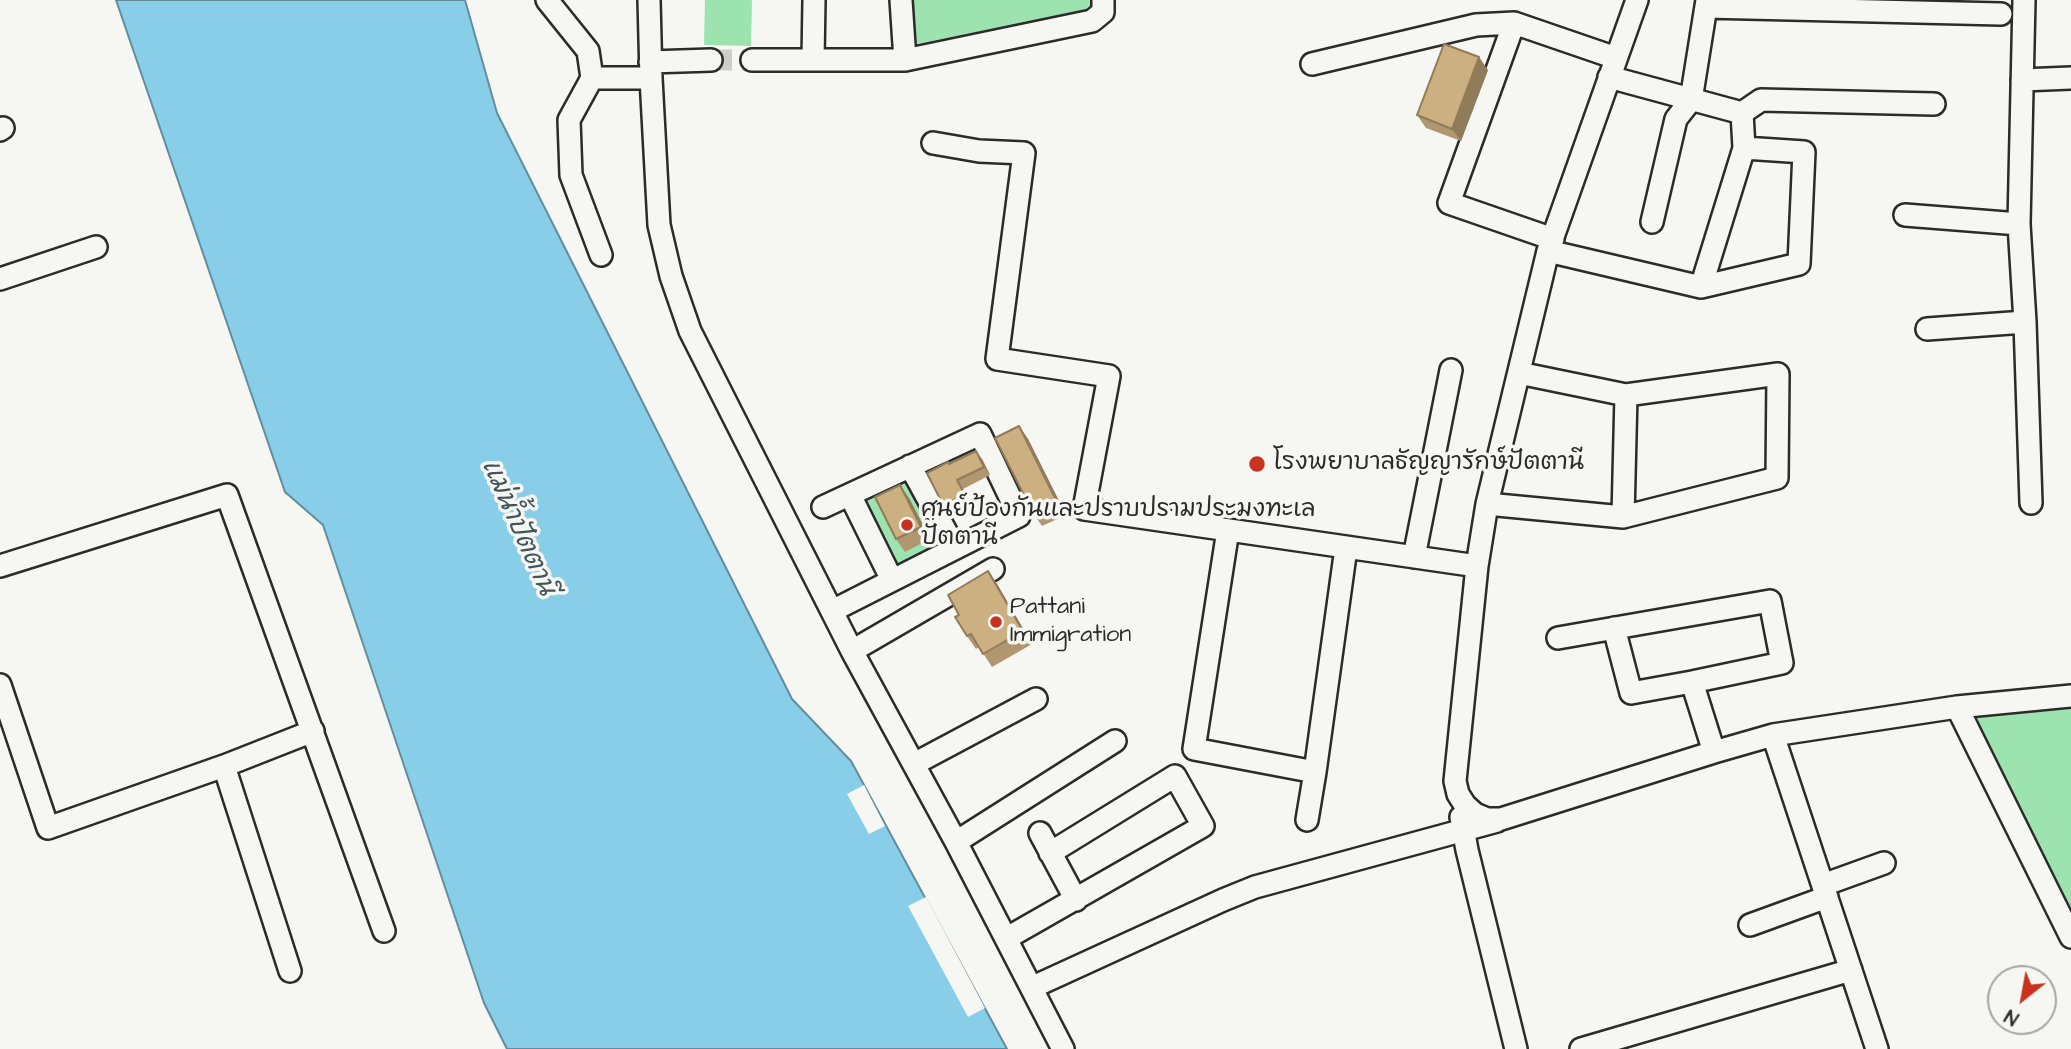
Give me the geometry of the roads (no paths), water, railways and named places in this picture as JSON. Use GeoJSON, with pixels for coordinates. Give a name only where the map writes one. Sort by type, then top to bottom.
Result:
{"type":"FeatureCollection","features":[{"type":"Feature","properties":{"kind":"street"},"geometry":{"type":"LineString","coordinates":[[547,0],[587,51],[592,78],[569,120],[571,175],[601,256]]}},
{"type":"Feature","properties":{"kind":"street"},"geometry":{"type":"LineString","coordinates":[[649,0],[650,70],[659,225],[690,331],[852,651],[1033,987],[1063,1049]]}},
{"type":"Feature","properties":{"kind":"street"},"geometry":{"type":"LineString","coordinates":[[813,60],[814,0]]}},
{"type":"Feature","properties":{"kind":"street"},"geometry":{"type":"LineString","coordinates":[[901,0],[905,60]]}},
{"type":"Feature","properties":{"kind":"street"},"geometry":{"type":"LineString","coordinates":[[751,60],[905,60],[1092,21],[1103,12],[1103,0]]}},
{"type":"Feature","properties":{"kind":"street"},"geometry":{"type":"LineString","coordinates":[[1516,1049],[1464,831],[1455,781],[1478,566],[1487,503],[1550,245],[1637,0]]}},
{"type":"Feature","properties":{"kind":"street"},"geometry":{"type":"LineString","coordinates":[[2024,0],[2019,224],[2031,503]]}},
{"type":"Feature","properties":{"kind":"street"},"geometry":{"type":"LineString","coordinates":[[1652,222],[1676,119],[1691,100],[1707,3],[2001,14]]}},
{"type":"Feature","properties":{"kind":"street"},"geometry":{"type":"LineString","coordinates":[[1514,23],[1449,203],[1550,245],[1701,287],[1799,264],[1804,152],[1744,148]]}},
{"type":"Feature","properties":{"kind":"street"},"geometry":{"type":"LineString","coordinates":[[1312,64],[1476,25],[1514,23],[1691,100],[1742,113],[1761,100],[1934,104]]}},
{"type":"Feature","properties":{"kind":"street"},"geometry":{"type":"LineString","coordinates":[[592,78],[711,60]]}},
{"type":"Feature","properties":{"kind":"street"},"geometry":{"type":"LineString","coordinates":[[2022,80],[2071,78]]}},
{"type":"Feature","properties":{"kind":"street"},"geometry":{"type":"LineString","coordinates":[[1701,287],[1744,148],[1742,113]]}},
{"type":"Feature","properties":{"kind":"street"},"geometry":{"type":"LineString","coordinates":[[933,143],[1024,153],[997,359],[1109,376],[1084,509],[1478,566]]}},
{"type":"Feature","properties":{"kind":"street"},"geometry":{"type":"LineString","coordinates":[[1905,215],[2019,224]]}},
{"type":"Feature","properties":{"kind":"street"},"geometry":{"type":"LineString","coordinates":[[0,279],[96,247]]}},
{"type":"Feature","properties":{"kind":"street"},"geometry":{"type":"LineString","coordinates":[[1927,328],[2025,322]]}},
{"type":"Feature","properties":{"kind":"street"},"geometry":{"type":"LineString","coordinates":[[1414,557],[1451,370]]}},
{"type":"Feature","properties":{"kind":"street"},"geometry":{"type":"LineString","coordinates":[[1487,503],[1623,517],[1777,478],[1778,374],[1626,395],[1519,373]]}},
{"type":"Feature","properties":{"kind":"street"},"geometry":{"type":"LineString","coordinates":[[1623,517],[1626,395]]}},
{"type":"Feature","properties":{"kind":"street"},"geometry":{"type":"LineString","coordinates":[[823,507],[980,434],[1019,516],[832,611]]}},
{"type":"Feature","properties":{"kind":"street"},"geometry":{"type":"LineString","coordinates":[[910,466],[955,548]]}},
{"type":"Feature","properties":{"kind":"street"},"geometry":{"type":"LineString","coordinates":[[0,566],[227,495],[384,931]]}},
{"type":"Feature","properties":{"kind":"street"},"geometry":{"type":"LineString","coordinates":[[850,495],[892,580]]}},
{"type":"Feature","properties":{"kind":"street"},"geometry":{"type":"LineString","coordinates":[[1228,530],[1194,749],[1315,772]]}},
{"type":"Feature","properties":{"kind":"street"},"geometry":{"type":"LineString","coordinates":[[1307,820],[1346,548]]}},
{"type":"Feature","properties":{"kind":"street"},"geometry":{"type":"LineString","coordinates":[[852,651],[993,569]]}},
{"type":"Feature","properties":{"kind":"street"},"geometry":{"type":"LineString","coordinates":[[1558,638],[1614,628],[1770,601],[1782,663],[1631,693],[1614,628]]}},
{"type":"Feature","properties":{"kind":"street"},"geometry":{"type":"LineString","coordinates":[[1692,682],[1714,752]]}},
{"type":"Feature","properties":{"kind":"street"},"geometry":{"type":"LineString","coordinates":[[0,685],[48,828],[313,732]]}},
{"type":"Feature","properties":{"kind":"street"},"geometry":{"type":"LineString","coordinates":[[1033,987],[1255,887],[1464,831],[1773,735],[1957,707],[2071,696]]}},
{"type":"Feature","properties":{"kind":"street"},"geometry":{"type":"LineString","coordinates":[[914,764],[1036,699]]}},
{"type":"Feature","properties":{"kind":"street"},"geometry":{"type":"LineString","coordinates":[[1957,707],[2071,937]]}},
{"type":"Feature","properties":{"kind":"street"},"geometry":{"type":"LineString","coordinates":[[1773,735],[1877,1049]]}},
{"type":"Feature","properties":{"kind":"street"},"geometry":{"type":"LineString","coordinates":[[956,842],[1115,741]]}},
{"type":"Feature","properties":{"kind":"street"},"geometry":{"type":"LineString","coordinates":[[224,766],[290,971]]}},
{"type":"Feature","properties":{"kind":"street"},"geometry":{"type":"LineString","coordinates":[[1007,938],[1203,826],[1175,776],[1050,853]]}},
{"type":"Feature","properties":{"kind":"street"},"geometry":{"type":"LineString","coordinates":[[1458,794],[1465,806],[1475,814],[1487,819],[1501,820]]}},
{"type":"Feature","properties":{"kind":"street"},"geometry":{"type":"LineString","coordinates":[[1041,833],[1076,900]]}},
{"type":"Feature","properties":{"kind":"street"},"geometry":{"type":"LineString","coordinates":[[1750,925],[1884,863]]}},
{"type":"Feature","properties":{"kind":"street"},"geometry":{"type":"LineString","coordinates":[[1581,1049],[1851,970]]}},
{"type":"Feature","properties":{"kind":"water","name":"แม่น้ำปัตตานี"},"geometry":{"type":"Polygon","coordinates":[[[116,0],[465,0],[497,113],[792,699],[851,761],[1007,1049],[507,1049],[484,1003],[323,525],[285,492],[116,0]]]}},
{"type":"Feature","properties":{"kind":"tunnel"},"geometry":{"type":"LineString","coordinates":[[711,60],[752,60]]}},
{"type":"Feature","properties":{"kind":"place","name":"โรงพยาบาลธัญญารักษ์ปัตตานี"},"geometry":{"type":"Point","coordinates":[1257,464]}},
{"type":"Feature","properties":{"kind":"place","name":"ศูนย์ป้องกันและปราบปรามประมงทะเล ปัตตานี"},"geometry":{"type":"Point","coordinates":[907,525]}},
{"type":"Feature","properties":{"kind":"place","name":"Pattani Immigration"},"geometry":{"type":"Point","coordinates":[996,622]}}]}
